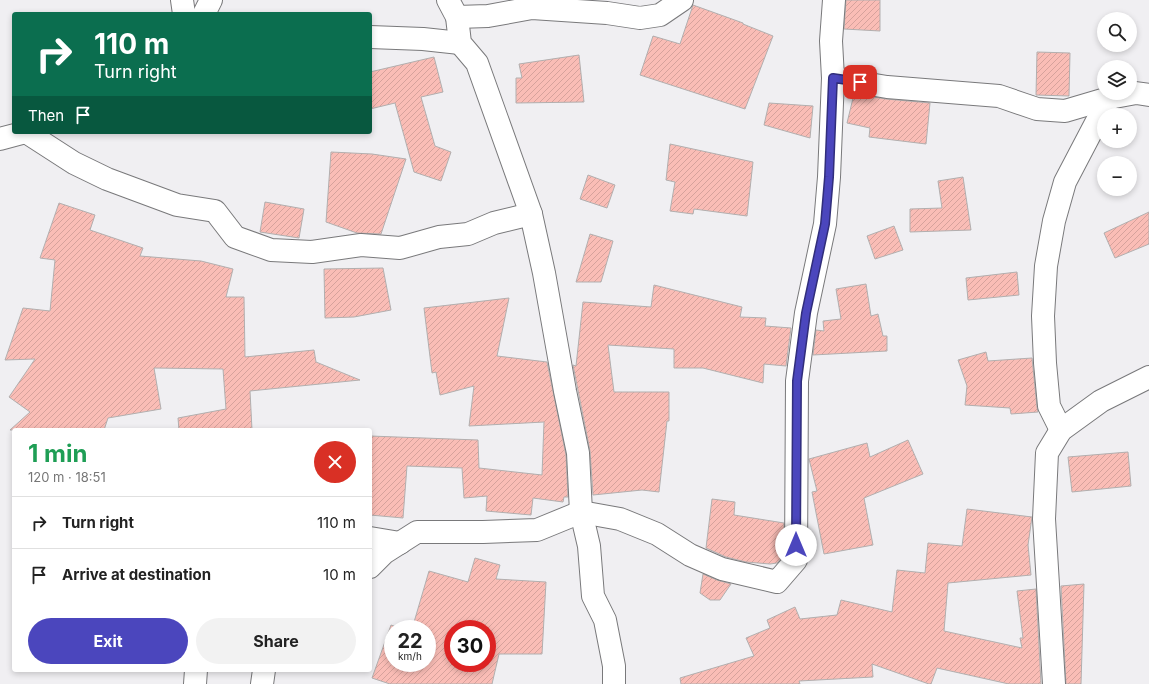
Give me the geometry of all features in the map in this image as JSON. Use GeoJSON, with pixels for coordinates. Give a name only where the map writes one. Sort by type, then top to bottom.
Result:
{"type":"FeatureCollection","features":[{"type":"Feature","properties":{"kind":"street"},"geometry":{"type":"LineString","coordinates":[[182,0],[184,12]]}},
{"type":"Feature","properties":{"kind":"street"},"geometry":{"type":"LineString","coordinates":[[205,12],[211,0]]}},
{"type":"Feature","properties":{"kind":"street"},"geometry":{"type":"LineString","coordinates":[[614,684],[614,666],[605,620],[593,596],[589,546],[581,512],[578,453],[565,391],[544,273],[531,214],[477,63],[460,43],[452,8],[488,16],[532,8],[607,13],[640,18],[660,15],[682,0]]}},
{"type":"Feature","properties":{"kind":"street"},"geometry":{"type":"LineString","coordinates":[[372,565],[384,553],[417,532],[537,530],[581,512],[620,519],[657,534],[690,555],[722,569],[777,582],[796,560],[797,381],[806,313],[825,224],[829,177],[833,78],[831,41],[834,0]]}},
{"type":"Feature","properties":{"kind":"street"},"geometry":{"type":"LineString","coordinates":[[372,37],[423,39],[460,43]]}},
{"type":"Feature","properties":{"kind":"street"},"geometry":{"type":"LineString","coordinates":[[833,78],[887,87],[999,96],[1037,109],[1065,111],[1102,100]]}},
{"type":"Feature","properties":{"kind":"street"},"geometry":{"type":"LineString","coordinates":[[1137,93],[1149,95]]}},
{"type":"Feature","properties":{"kind":"street"},"geometry":{"type":"LineString","coordinates":[[1061,430],[1049,406],[1045,363],[1044,316],[1046,266],[1054,221],[1065,182],[1108,100]]}},
{"type":"Feature","properties":{"kind":"street"},"geometry":{"type":"LineString","coordinates":[[0,139],[19,134]]}},
{"type":"Feature","properties":{"kind":"street"},"geometry":{"type":"LineString","coordinates":[[29,134],[74,163],[114,182],[177,205],[216,211],[235,237],[271,250],[312,252],[361,245],[400,248],[439,237],[468,234],[494,223],[531,214]]}},
{"type":"Feature","properties":{"kind":"street"},"geometry":{"type":"LineString","coordinates":[[1054,684],[1044,519],[1046,453],[1061,430],[1101,401],[1149,377]]}},
{"type":"Feature","properties":{"kind":"street"},"geometry":{"type":"LineString","coordinates":[[372,538],[400,543]]}},
{"type":"Feature","properties":{"kind":"street"},"geometry":{"type":"LineString","coordinates":[[195,684],[196,672]]}},
{"type":"Feature","properties":{"kind":"street"},"geometry":{"type":"LineString","coordinates":[[262,684],[264,672]]}},
{"type":"Feature","properties":{"kind":"building"},"geometry":{"type":"Polygon","coordinates":[[[846,0],[880,0],[880,31],[844,29],[846,0]]]}},
{"type":"Feature","properties":{"kind":"building"},"geometry":{"type":"Polygon","coordinates":[[[693,5],[743,23],[773,36],[745,109],[640,75],[653,36],[680,44],[693,5]]]}},
{"type":"Feature","properties":{"kind":"building"},"geometry":{"type":"Polygon","coordinates":[[[1037,52],[1070,53],[1069,96],[1036,95],[1037,52]]]}},
{"type":"Feature","properties":{"kind":"building"},"geometry":{"type":"Polygon","coordinates":[[[579,55],[584,102],[516,103],[516,78],[522,78],[519,64],[579,55]]]}},
{"type":"Feature","properties":{"kind":"building"},"geometry":{"type":"Polygon","coordinates":[[[434,57],[443,92],[421,97],[435,146],[451,152],[441,181],[414,172],[395,103],[372,109],[372,72],[434,57]]]}},
{"type":"Feature","properties":{"kind":"building"},"geometry":{"type":"Polygon","coordinates":[[[854,94],[886,99],[930,103],[926,144],[869,137],[870,128],[847,123],[854,94]]]}},
{"type":"Feature","properties":{"kind":"building"},"geometry":{"type":"Polygon","coordinates":[[[769,103],[813,106],[810,138],[764,125],[769,103]]]}},
{"type":"Feature","properties":{"kind":"building"},"geometry":{"type":"Polygon","coordinates":[[[670,144],[753,162],[747,216],[694,209],[693,214],[670,211],[675,182],[666,180],[670,144]]]}},
{"type":"Feature","properties":{"kind":"building"},"geometry":{"type":"Polygon","coordinates":[[[331,152],[372,154],[406,159],[381,234],[357,233],[326,222],[331,152]]]}},
{"type":"Feature","properties":{"kind":"building"},"geometry":{"type":"Polygon","coordinates":[[[588,175],[615,185],[607,208],[580,199],[588,175]]]}},
{"type":"Feature","properties":{"kind":"building"},"geometry":{"type":"Polygon","coordinates":[[[963,177],[971,230],[910,232],[910,209],[942,208],[938,181],[963,177]]]}},
{"type":"Feature","properties":{"kind":"building"},"geometry":{"type":"Polygon","coordinates":[[[265,202],[304,209],[299,238],[260,232],[265,202]]]}},
{"type":"Feature","properties":{"kind":"building"},"geometry":{"type":"Polygon","coordinates":[[[59,203],[95,215],[90,230],[143,248],[140,256],[201,261],[233,269],[226,297],[244,297],[245,357],[314,350],[316,362],[360,380],[250,391],[252,428],[179,428],[178,418],[226,409],[223,369],[154,368],[161,409],[108,418],[105,428],[12,428],[30,412],[9,397],[35,359],[5,360],[23,308],[50,311],[55,260],[40,258],[59,203]]]}},
{"type":"Feature","properties":{"kind":"building"},"geometry":{"type":"Polygon","coordinates":[[[1149,212],[1149,244],[1115,258],[1104,233],[1149,212]]]}},
{"type":"Feature","properties":{"kind":"building"},"geometry":{"type":"Polygon","coordinates":[[[894,226],[903,250],[875,259],[867,236],[894,226]]]}},
{"type":"Feature","properties":{"kind":"building"},"geometry":{"type":"Polygon","coordinates":[[[590,234],[613,241],[601,282],[576,282],[590,234]]]}},
{"type":"Feature","properties":{"kind":"building"},"geometry":{"type":"Polygon","coordinates":[[[383,268],[391,310],[354,317],[325,318],[324,269],[383,268]]]}},
{"type":"Feature","properties":{"kind":"building"},"geometry":{"type":"Polygon","coordinates":[[[1017,272],[1019,295],[968,300],[966,278],[1017,272]]]}},
{"type":"Feature","properties":{"kind":"building"},"geometry":{"type":"Polygon","coordinates":[[[866,284],[871,316],[878,314],[883,336],[887,336],[887,351],[813,355],[816,330],[824,331],[823,321],[841,319],[836,289],[866,284]]]}},
{"type":"Feature","properties":{"kind":"building"},"geometry":{"type":"Polygon","coordinates":[[[654,285],[742,307],[740,317],[766,318],[765,326],[791,328],[786,366],[764,364],[763,383],[703,368],[674,368],[674,349],[608,345],[614,392],[669,392],[669,421],[667,421],[659,492],[642,490],[593,495],[590,451],[573,365],[576,366],[583,302],[651,307],[654,285]]]}},
{"type":"Feature","properties":{"kind":"building"},"geometry":{"type":"Polygon","coordinates":[[[509,298],[497,356],[547,362],[566,455],[568,497],[564,497],[563,502],[533,498],[531,515],[486,511],[487,496],[464,498],[462,468],[407,466],[403,518],[372,515],[372,436],[478,440],[479,468],[542,475],[544,422],[469,426],[474,386],[440,395],[436,372],[432,373],[424,308],[509,298]]]}},
{"type":"Feature","properties":{"kind":"building"},"geometry":{"type":"Polygon","coordinates":[[[986,352],[988,361],[1032,358],[1038,412],[1011,414],[1010,408],[965,405],[967,386],[958,360],[986,352]]]}},
{"type":"Feature","properties":{"kind":"building"},"geometry":{"type":"Polygon","coordinates":[[[908,440],[923,474],[864,498],[873,545],[824,554],[812,492],[817,491],[809,459],[867,443],[870,457],[908,440]]]}},
{"type":"Feature","properties":{"kind":"building"},"geometry":{"type":"Polygon","coordinates":[[[1128,452],[1131,486],[1072,492],[1068,457],[1128,452]]]}},
{"type":"Feature","properties":{"kind":"building"},"geometry":{"type":"Polygon","coordinates":[[[712,499],[735,502],[734,515],[784,523],[784,555],[777,563],[770,564],[746,562],[726,557],[706,548],[712,499]]]}},
{"type":"Feature","properties":{"kind":"building"},"geometry":{"type":"Polygon","coordinates":[[[967,509],[1032,517],[1028,545],[1031,575],[948,583],[944,631],[1022,648],[1020,638],[1023,638],[1017,591],[1036,589],[1041,684],[1009,684],[937,668],[931,684],[929,684],[872,664],[873,677],[799,681],[800,684],[681,684],[680,678],[754,656],[746,638],[770,628],[767,620],[795,607],[800,619],[837,615],[841,600],[892,612],[897,570],[925,573],[928,543],[962,546],[967,509]]]}},
{"type":"Feature","properties":{"kind":"building"},"geometry":{"type":"Polygon","coordinates":[[[475,558],[500,565],[496,579],[546,582],[542,654],[499,654],[496,667],[496,620],[444,620],[444,672],[495,672],[492,684],[390,684],[372,678],[384,645],[384,672],[436,672],[436,620],[415,620],[429,571],[468,582],[475,558]]]}},
{"type":"Feature","properties":{"kind":"building"},"geometry":{"type":"Polygon","coordinates":[[[703,574],[731,584],[720,600],[710,600],[700,593],[703,574]]]}},
{"type":"Feature","properties":{"kind":"building"},"geometry":{"type":"Polygon","coordinates":[[[1084,584],[1081,684],[1066,684],[1061,586],[1084,584]]]}},
{"type":"Feature","properties":{"kind":"route"},"geometry":{"type":"LineString","coordinates":[[796,545],[797,381],[806,313],[825,224],[829,177],[833,78],[860,82]]}}]}
